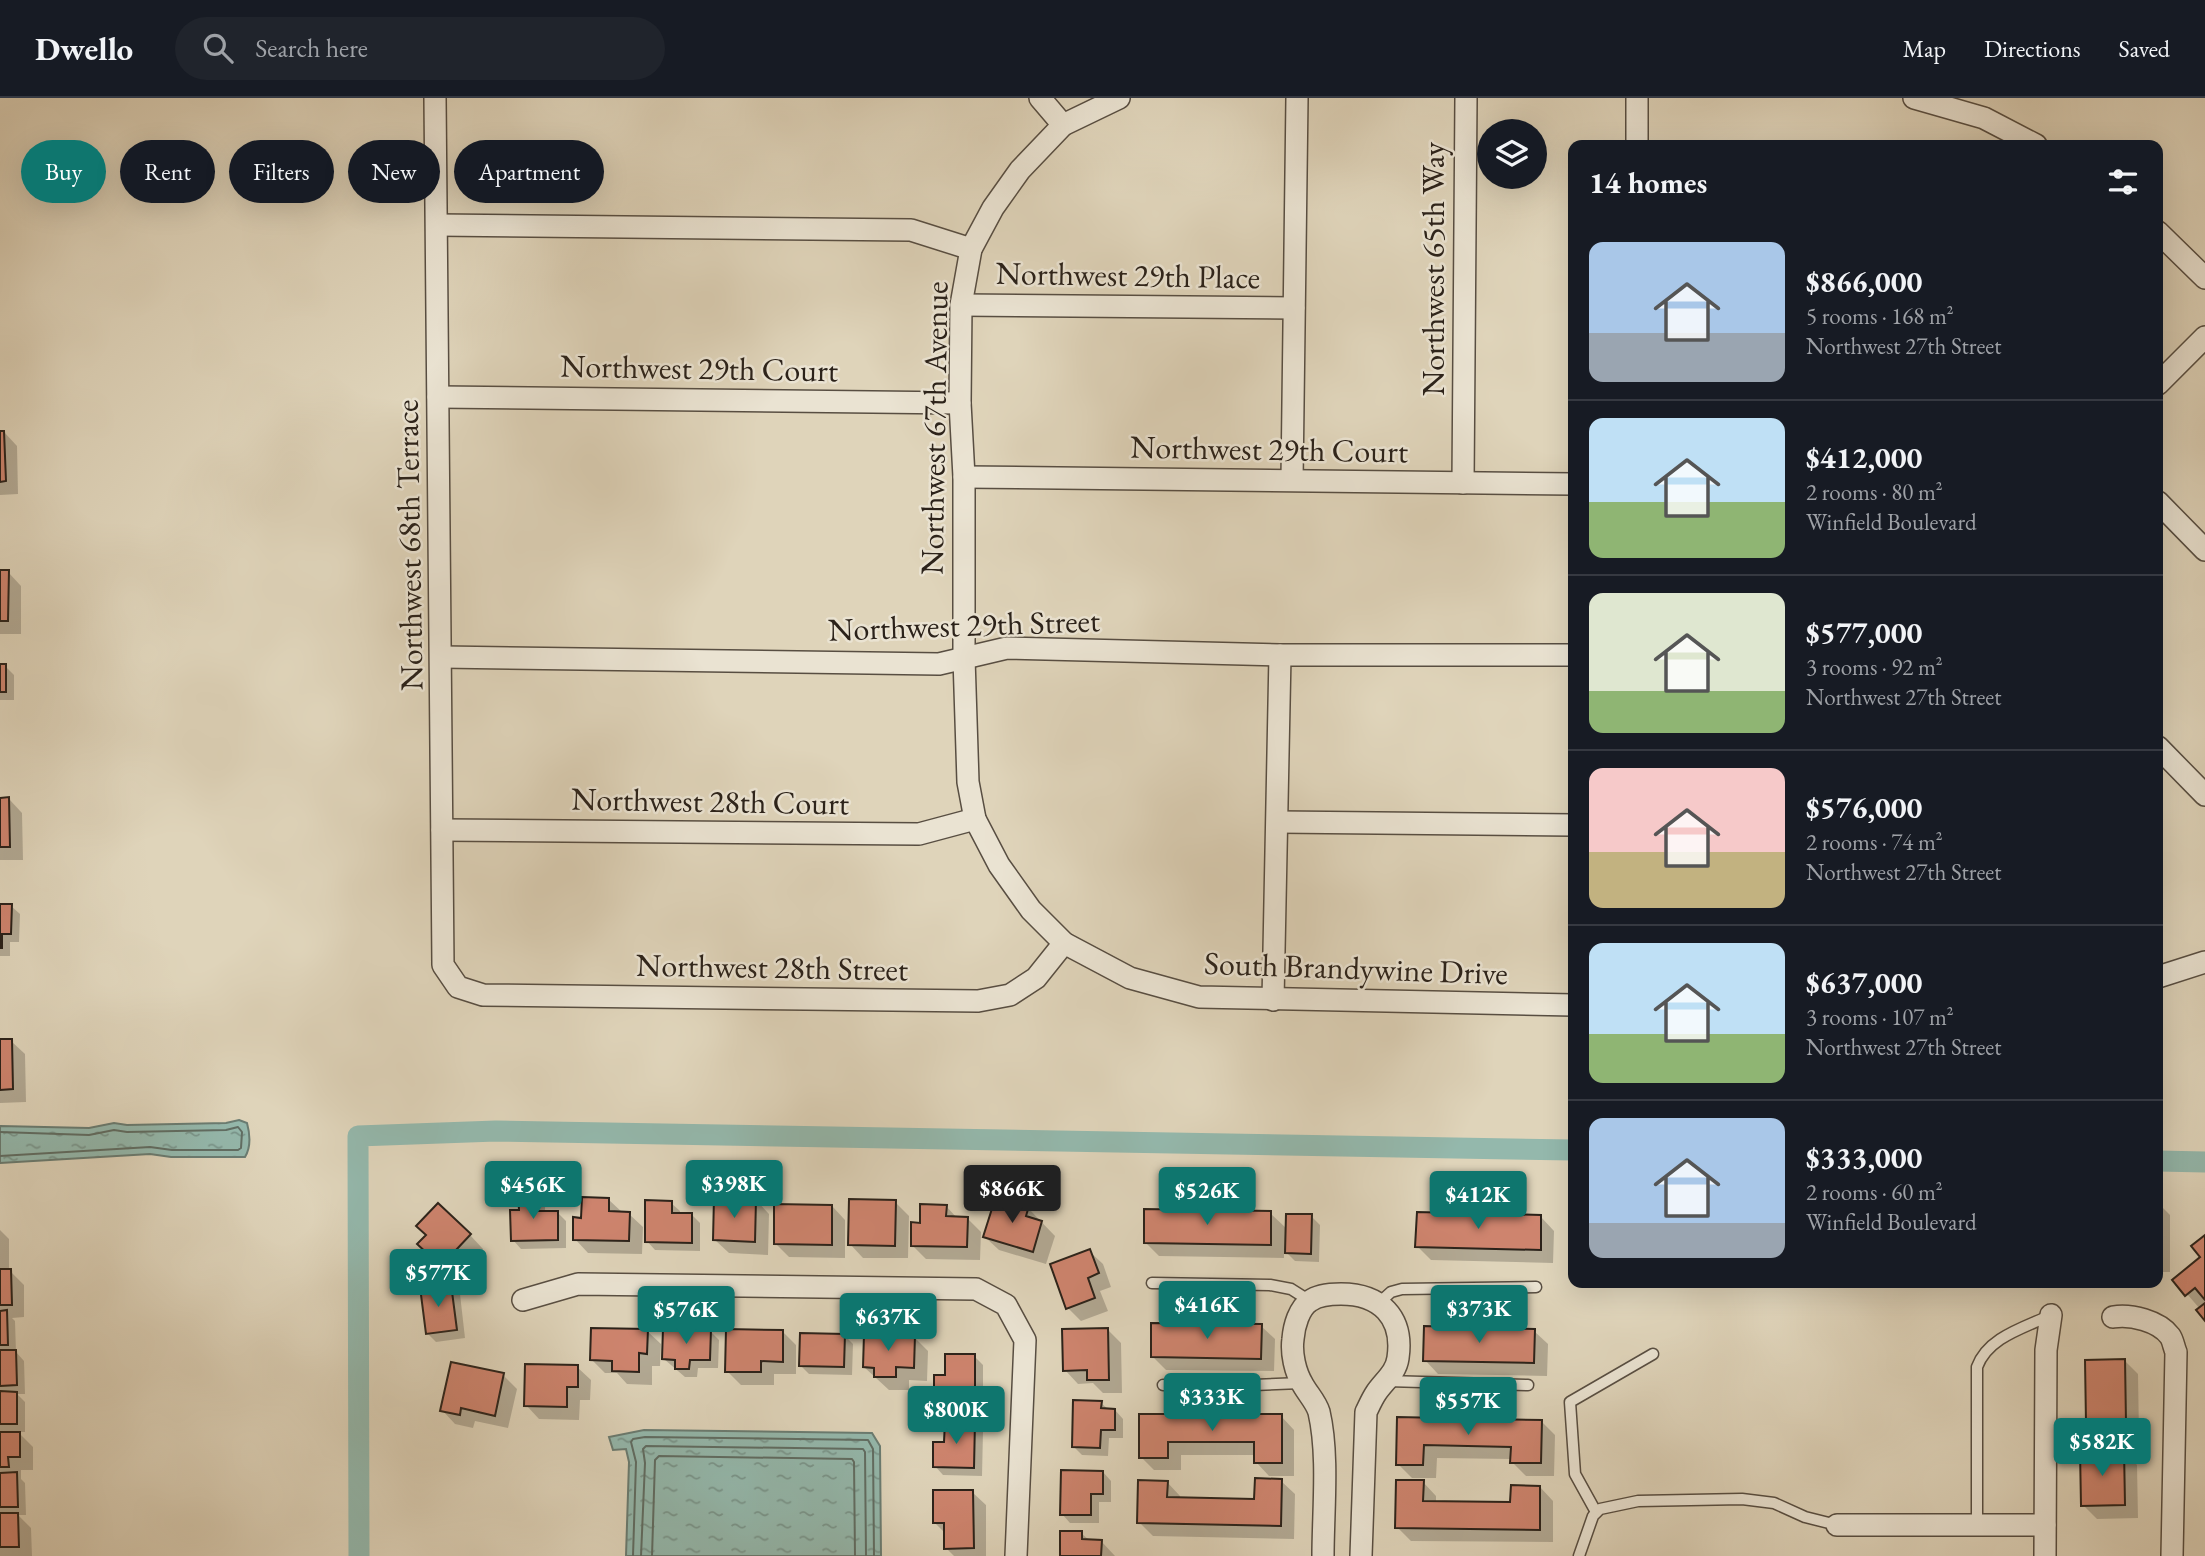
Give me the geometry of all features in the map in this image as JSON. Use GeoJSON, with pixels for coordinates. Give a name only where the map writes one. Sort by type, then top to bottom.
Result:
{"type":"FeatureCollection","features":[{"type":"Feature","properties":{"kind":"street","name":"Northwest 68th Terrace"},"geometry":{"type":"LineString","coordinates":[[435,98],[443,965],[458,987]]}},
{"type":"Feature","properties":{"kind":"street"},"geometry":{"type":"LineString","coordinates":[[1041,98],[1063,125],[1119,98]]}},
{"type":"Feature","properties":{"kind":"street"},"geometry":{"type":"LineString","coordinates":[[1292,480],[1297,98]]}},
{"type":"Feature","properties":{"kind":"street","name":"Northwest 65th Way"},"geometry":{"type":"LineString","coordinates":[[1463,483],[1466,98]]}},
{"type":"Feature","properties":{"kind":"street"},"geometry":{"type":"LineString","coordinates":[[1637,98],[1637,140]]}},
{"type":"Feature","properties":{"kind":"street"},"geometry":{"type":"LineString","coordinates":[[1914,98],[1984,118],[2026,140]]}},
{"type":"Feature","properties":{"kind":"street","name":"Northwest 67th Avenue"},"geometry":{"type":"LineString","coordinates":[[1063,125],[1020,170],[993,208],[971,249],[961,305],[960,403],[964,477],[964,658],[968,782],[975,819],[999,864],[1031,910],[1064,943]]}},
{"type":"Feature","properties":{"kind":"street","name":"Northwest 29th Place"},"geometry":{"type":"LineString","coordinates":[[437,225],[911,230],[971,249]]}},
{"type":"Feature","properties":{"kind":"street"},"geometry":{"type":"LineString","coordinates":[[2163,237],[2205,278]]}},
{"type":"Feature","properties":{"kind":"street","name":"Northwest 29th Place"},"geometry":{"type":"LineString","coordinates":[[961,305],[1294,308]]}},
{"type":"Feature","properties":{"kind":"street"},"geometry":{"type":"LineString","coordinates":[[2163,379],[2205,337]]}},
{"type":"Feature","properties":{"kind":"street","name":"Northwest 29th Court"},"geometry":{"type":"LineString","coordinates":[[438,397],[960,403]]}},
{"type":"Feature","properties":{"kind":"street","name":"Northwest 29th Court"},"geometry":{"type":"LineString","coordinates":[[964,477],[1568,484]]}},
{"type":"Feature","properties":{"kind":"street"},"geometry":{"type":"LineString","coordinates":[[2163,507],[2205,550]]}},
{"type":"Feature","properties":{"kind":"street","name":"Northwest 29th Street"},"geometry":{"type":"LineString","coordinates":[[442,657],[939,664],[1007,648],[1280,655],[1568,655]]}},
{"type":"Feature","properties":{"kind":"street"},"geometry":{"type":"LineString","coordinates":[[1273,1000],[1280,655]]}},
{"type":"Feature","properties":{"kind":"street"},"geometry":{"type":"LineString","coordinates":[[2163,752],[2205,795]]}},
{"type":"Feature","properties":{"kind":"street","name":"Northwest 28th Court"},"geometry":{"type":"LineString","coordinates":[[442,830],[919,834],[975,819]]}},
{"type":"Feature","properties":{"kind":"street"},"geometry":{"type":"LineString","coordinates":[[1278,822],[1568,825]]}},
{"type":"Feature","properties":{"kind":"street","name":"Northwest 28th Street"},"geometry":{"type":"LineString","coordinates":[[458,987],[483,995],[978,1001],[1010,995],[1036,978],[1064,943]]}},
{"type":"Feature","properties":{"kind":"street","name":"South Brandywine Drive"},"geometry":{"type":"LineString","coordinates":[[1064,943],[1130,978],[1199,997],[1568,1005]]}},
{"type":"Feature","properties":{"kind":"street"},"geometry":{"type":"LineString","coordinates":[[2163,975],[2205,962]]}},
{"type":"Feature","properties":{"kind":"street"},"geometry":{"type":"LineString","coordinates":[[523,1300],[578,1284],[976,1289],[1006,1305],[1025,1340],[1016,1556]]}},
{"type":"Feature","properties":{"kind":"street"},"geometry":{"type":"LineString","coordinates":[[1323,1556],[1323,1435],[1318,1409],[1301,1383],[1294,1361],[1293,1339],[1297,1319],[1310,1301],[1331,1294],[1349,1294],[1380,1302],[1391,1313],[1398,1334],[1395,1369],[1375,1394],[1366,1412],[1360,1556]]}},
{"type":"Feature","properties":{"kind":"street"},"geometry":{"type":"LineString","coordinates":[[2045,1556],[2046,1350],[2051,1315]]}},
{"type":"Feature","properties":{"kind":"street"},"geometry":{"type":"LineString","coordinates":[[2113,1317],[2122,1316],[2154,1324],[2170,1336],[2176,1352],[2172,1556]]}},
{"type":"Feature","properties":{"kind":"street"},"geometry":{"type":"LineString","coordinates":[[1837,1525],[2045,1525]]}},
{"type":"Feature","properties":{"kind":"lane"},"geometry":{"type":"LineString","coordinates":[[1152,1283],[1270,1285],[1291,1289],[1310,1301]]}},
{"type":"Feature","properties":{"kind":"lane"},"geometry":{"type":"LineString","coordinates":[[1380,1302],[1391,1293],[1402,1289],[1536,1287]]}},
{"type":"Feature","properties":{"kind":"lane"},"geometry":{"type":"LineString","coordinates":[[1977,1525],[1977,1367],[1982,1354],[1991,1344],[2051,1315]]}},
{"type":"Feature","properties":{"kind":"lane"},"geometry":{"type":"LineString","coordinates":[[1596,1512],[1575,1474],[1570,1402],[1653,1354]]}},
{"type":"Feature","properties":{"kind":"lane"},"geometry":{"type":"LineString","coordinates":[[1387,1381],[1528,1384]]}},
{"type":"Feature","properties":{"kind":"lane"},"geometry":{"type":"LineString","coordinates":[[1163,1385],[1301,1383]]}},
{"type":"Feature","properties":{"kind":"lane"},"geometry":{"type":"LineString","coordinates":[[1579,1556],[1596,1512],[1638,1501],[1742,1499],[1774,1503],[1805,1517],[1837,1525]]}},
{"type":"Feature","properties":{"kind":"water"},"geometry":{"type":"Polygon","coordinates":[[[239,1120],[247,1123],[249,1132],[245,1157],[171,1157],[150,1154],[0,1163],[0,1126],[89,1128],[114,1123],[226,1123],[239,1120]]]}},
{"type":"Feature","properties":{"kind":"water"},"geometry":{"type":"Polygon","coordinates":[[[644,1430],[872,1433],[880,1446],[881,1556],[626,1556],[629,1462],[626,1449],[613,1450],[609,1437],[644,1430]]]}},
{"type":"Feature","properties":{"kind":"building"},"geometry":{"type":"Polygon","coordinates":[[[0,431],[4,431],[6,481],[0,482],[0,431]]]}},
{"type":"Feature","properties":{"kind":"building"},"geometry":{"type":"Polygon","coordinates":[[[0,570],[9,570],[8,621],[0,621],[0,570]]]}},
{"type":"Feature","properties":{"kind":"building"},"geometry":{"type":"Polygon","coordinates":[[[0,664],[6,664],[6,692],[0,692],[0,664]]]}},
{"type":"Feature","properties":{"kind":"building"},"geometry":{"type":"Polygon","coordinates":[[[9,797],[10,847],[0,847],[0,798],[9,797]]]}},
{"type":"Feature","properties":{"kind":"building"},"geometry":{"type":"Polygon","coordinates":[[[0,904],[12,904],[11,934],[2,934],[2,948],[0,948],[0,904]]]}},
{"type":"Feature","properties":{"kind":"building"},"geometry":{"type":"Polygon","coordinates":[[[0,1039],[12,1039],[13,1089],[0,1090],[0,1039]]]}},
{"type":"Feature","properties":{"kind":"building"},"geometry":{"type":"Polygon","coordinates":[[[537,1193],[537,1211],[558,1211],[558,1240],[511,1241],[510,1210],[519,1210],[518,1194],[537,1193]]]}},
{"type":"Feature","properties":{"kind":"building"},"geometry":{"type":"Polygon","coordinates":[[[996,1196],[1029,1206],[1026,1216],[1042,1221],[1033,1252],[983,1237],[996,1196]]]}},
{"type":"Feature","properties":{"kind":"building"},"geometry":{"type":"Polygon","coordinates":[[[582,1197],[609,1198],[609,1211],[630,1212],[629,1241],[573,1240],[573,1217],[581,1218],[582,1197]]]}},
{"type":"Feature","properties":{"kind":"building"},"geometry":{"type":"Polygon","coordinates":[[[714,1197],[756,1199],[755,1242],[713,1240],[714,1197]]]}},
{"type":"Feature","properties":{"kind":"building"},"geometry":{"type":"Polygon","coordinates":[[[849,1199],[896,1200],[895,1246],[848,1245],[849,1199]]]}},
{"type":"Feature","properties":{"kind":"building"},"geometry":{"type":"Polygon","coordinates":[[[645,1200],[672,1201],[672,1213],[692,1213],[692,1243],[645,1242],[645,1200]]]}},
{"type":"Feature","properties":{"kind":"building"},"geometry":{"type":"Polygon","coordinates":[[[438,1203],[471,1234],[441,1266],[417,1244],[426,1235],[416,1226],[438,1203]]]}},
{"type":"Feature","properties":{"kind":"building"},"geometry":{"type":"Polygon","coordinates":[[[774,1204],[832,1205],[832,1245],[774,1244],[774,1204]]]}},
{"type":"Feature","properties":{"kind":"building"},"geometry":{"type":"Polygon","coordinates":[[[920,1204],[947,1205],[946,1216],[968,1217],[967,1247],[911,1246],[911,1222],[920,1223],[920,1204]]]}},
{"type":"Feature","properties":{"kind":"building"},"geometry":{"type":"Polygon","coordinates":[[[1144,1209],[1271,1211],[1271,1245],[1144,1243],[1144,1209]]]}},
{"type":"Feature","properties":{"kind":"building"},"geometry":{"type":"Polygon","coordinates":[[[1417,1212],[1541,1215],[1541,1250],[1415,1247],[1417,1212]]]}},
{"type":"Feature","properties":{"kind":"building"},"geometry":{"type":"Polygon","coordinates":[[[1286,1214],[1312,1214],[1311,1254],[1285,1253],[1286,1214]]]}},
{"type":"Feature","properties":{"kind":"building"},"geometry":{"type":"Polygon","coordinates":[[[2205,1235],[2205,1300],[2195,1288],[2185,1296],[2172,1280],[2200,1257],[2191,1246],[2205,1235]]]}},
{"type":"Feature","properties":{"kind":"building"},"geometry":{"type":"Polygon","coordinates":[[[1090,1249],[1099,1273],[1088,1278],[1095,1298],[1066,1309],[1050,1264],[1090,1249]]]}},
{"type":"Feature","properties":{"kind":"building"},"geometry":{"type":"Polygon","coordinates":[[[0,1269],[11,1269],[12,1305],[0,1305],[0,1269]]]}},
{"type":"Feature","properties":{"kind":"building"},"geometry":{"type":"Polygon","coordinates":[[[451,1284],[457,1330],[426,1334],[420,1287],[451,1284]]]}},
{"type":"Feature","properties":{"kind":"building"},"geometry":{"type":"Polygon","coordinates":[[[2205,1303],[2205,1321],[2196,1310],[2205,1303]]]}},
{"type":"Feature","properties":{"kind":"building"},"geometry":{"type":"Polygon","coordinates":[[[7,1310],[8,1345],[0,1345],[0,1311],[7,1310]]]}},
{"type":"Feature","properties":{"kind":"building"},"geometry":{"type":"Polygon","coordinates":[[[1151,1323],[1262,1324],[1261,1359],[1151,1357],[1151,1323]]]}},
{"type":"Feature","properties":{"kind":"building"},"geometry":{"type":"Polygon","coordinates":[[[1424,1326],[1535,1329],[1534,1363],[1423,1361],[1424,1326]]]}},
{"type":"Feature","properties":{"kind":"building"},"geometry":{"type":"Polygon","coordinates":[[[591,1328],[648,1329],[647,1354],[639,1353],[639,1372],[612,1371],[612,1361],[590,1360],[591,1328]]]}},
{"type":"Feature","properties":{"kind":"building"},"geometry":{"type":"Polygon","coordinates":[[[663,1328],[711,1329],[710,1360],[690,1360],[689,1369],[675,1369],[675,1360],[662,1359],[663,1328]]]}},
{"type":"Feature","properties":{"kind":"building"},"geometry":{"type":"Polygon","coordinates":[[[1108,1328],[1109,1380],[1087,1380],[1087,1370],[1063,1371],[1062,1329],[1108,1328]]]}},
{"type":"Feature","properties":{"kind":"building"},"geometry":{"type":"Polygon","coordinates":[[[726,1329],[783,1330],[783,1362],[761,1361],[761,1372],[725,1372],[726,1329]]]}},
{"type":"Feature","properties":{"kind":"building"},"geometry":{"type":"Polygon","coordinates":[[[800,1333],[845,1334],[844,1367],[799,1366],[800,1333]]]}},
{"type":"Feature","properties":{"kind":"building"},"geometry":{"type":"Polygon","coordinates":[[[864,1334],[915,1335],[914,1368],[896,1367],[896,1377],[874,1377],[874,1368],[863,1367],[864,1334]]]}},
{"type":"Feature","properties":{"kind":"building"},"geometry":{"type":"Polygon","coordinates":[[[0,1350],[16,1350],[17,1385],[0,1386],[0,1350]]]}},
{"type":"Feature","properties":{"kind":"building"},"geometry":{"type":"Polygon","coordinates":[[[945,1354],[975,1354],[975,1403],[934,1402],[934,1375],[945,1375],[945,1354]]]}},
{"type":"Feature","properties":{"kind":"building"},"geometry":{"type":"Polygon","coordinates":[[[2125,1359],[2126,1423],[2086,1423],[2085,1360],[2125,1359]]]}},
{"type":"Feature","properties":{"kind":"building"},"geometry":{"type":"Polygon","coordinates":[[[451,1362],[504,1373],[495,1416],[461,1408],[460,1415],[440,1411],[451,1362]]]}},
{"type":"Feature","properties":{"kind":"building"},"geometry":{"type":"Polygon","coordinates":[[[525,1364],[578,1365],[578,1387],[567,1387],[567,1407],[524,1406],[525,1364]]]}},
{"type":"Feature","properties":{"kind":"building"},"geometry":{"type":"Polygon","coordinates":[[[0,1391],[17,1392],[17,1424],[0,1424],[0,1391]]]}},
{"type":"Feature","properties":{"kind":"building"},"geometry":{"type":"Polygon","coordinates":[[[1073,1400],[1102,1401],[1101,1408],[1115,1409],[1115,1430],[1101,1430],[1100,1448],[1072,1447],[1073,1400]]]}},
{"type":"Feature","properties":{"kind":"building"},"geometry":{"type":"Polygon","coordinates":[[[1139,1414],[1282,1414],[1282,1463],[1254,1463],[1254,1442],[1168,1442],[1168,1458],[1139,1458],[1139,1414]]]}},
{"type":"Feature","properties":{"kind":"building"},"geometry":{"type":"Polygon","coordinates":[[[1397,1417],[1542,1420],[1541,1463],[1510,1463],[1511,1447],[1424,1445],[1423,1465],[1396,1465],[1397,1417]]]}},
{"type":"Feature","properties":{"kind":"building"},"geometry":{"type":"Polygon","coordinates":[[[945,1421],[975,1421],[974,1468],[933,1467],[933,1442],[944,1442],[945,1421]]]}},
{"type":"Feature","properties":{"kind":"building"},"geometry":{"type":"Polygon","coordinates":[[[0,1432],[20,1432],[20,1457],[8,1457],[9,1467],[0,1467],[0,1432]]]}},
{"type":"Feature","properties":{"kind":"building"},"geometry":{"type":"Polygon","coordinates":[[[2124,1449],[2125,1505],[2081,1506],[2080,1450],[2124,1449]]]}},
{"type":"Feature","properties":{"kind":"building"},"geometry":{"type":"Polygon","coordinates":[[[1061,1470],[1103,1471],[1103,1494],[1091,1494],[1091,1515],[1060,1515],[1061,1470]]]}},
{"type":"Feature","properties":{"kind":"building"},"geometry":{"type":"Polygon","coordinates":[[[17,1472],[18,1507],[0,1507],[0,1473],[17,1472]]]}},
{"type":"Feature","properties":{"kind":"building"},"geometry":{"type":"Polygon","coordinates":[[[1255,1478],[1282,1479],[1281,1526],[1137,1523],[1138,1480],[1168,1481],[1167,1497],[1254,1499],[1255,1478]]]}},
{"type":"Feature","properties":{"kind":"building"},"geometry":{"type":"Polygon","coordinates":[[[1396,1480],[1424,1480],[1423,1501],[1510,1502],[1511,1485],[1540,1486],[1540,1530],[1395,1528],[1396,1480]]]}},
{"type":"Feature","properties":{"kind":"building"},"geometry":{"type":"Polygon","coordinates":[[[933,1490],[973,1490],[974,1548],[944,1549],[944,1523],[933,1523],[933,1490]]]}},
{"type":"Feature","properties":{"kind":"building"},"geometry":{"type":"Polygon","coordinates":[[[0,1513],[18,1513],[19,1547],[0,1547],[0,1513]]]}},
{"type":"Feature","properties":{"kind":"building"},"geometry":{"type":"Polygon","coordinates":[[[1060,1531],[1082,1531],[1082,1539],[1102,1540],[1101,1556],[1060,1556],[1060,1531]]]}},
{"type":"Feature","properties":{"kind":"waterway"},"geometry":{"type":"LineString","coordinates":[[359,1556],[358,1136],[496,1131],[1568,1150]]}},
{"type":"Feature","properties":{"kind":"waterway"},"geometry":{"type":"LineString","coordinates":[[2163,1161],[2205,1162]]}}]}
